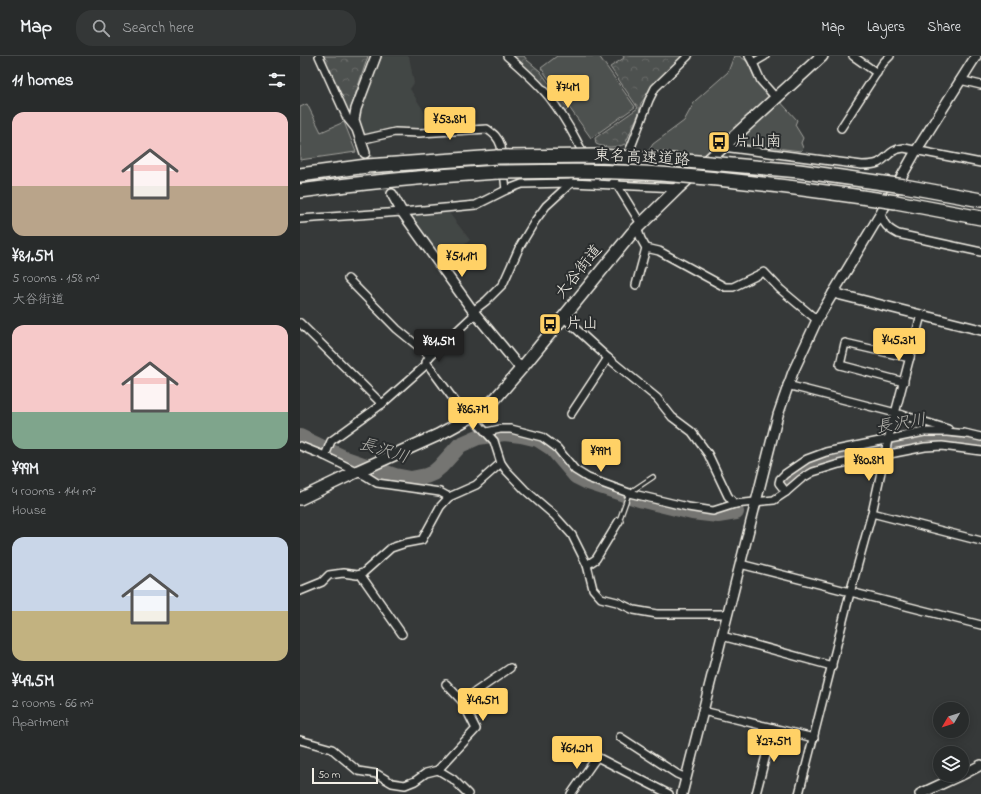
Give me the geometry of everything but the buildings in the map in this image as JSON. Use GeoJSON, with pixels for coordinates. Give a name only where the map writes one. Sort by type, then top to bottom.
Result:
{"type":"FeatureCollection","features":[{"type":"Feature","properties":{"kind":"highway","name":"東名高速道路"},"geometry":{"type":"LineString","coordinates":[[300,175],[367,166],[497,157],[599,156],[686,161],[799,171],[981,199]]}},
{"type":"Feature","properties":{"kind":"highway","name":"東名高速道路"},"geometry":{"type":"LineString","coordinates":[[300,191],[431,176],[498,172],[558,171],[673,175],[833,193],[896,202],[981,218]]}},
{"type":"Feature","properties":{"kind":"main road","name":"大谷街道"},"geometry":{"type":"LineString","coordinates":[[300,499],[438,435],[482,411],[520,369],[639,226],[678,188],[822,56]]}},
{"type":"Feature","properties":{"kind":"street"},"geometry":{"type":"LineString","coordinates":[[319,56],[347,118],[355,128]]}},
{"type":"Feature","properties":{"kind":"street"},"geometry":{"type":"LineString","coordinates":[[365,153],[355,128],[354,120],[356,109],[376,56]]}},
{"type":"Feature","properties":{"kind":"street"},"geometry":{"type":"LineString","coordinates":[[507,56],[550,98],[580,145],[597,184]]}},
{"type":"Feature","properties":{"kind":"street"},"geometry":{"type":"LineString","coordinates":[[614,185],[649,100],[656,88],[688,56]]}},
{"type":"Feature","properties":{"kind":"street"},"geometry":{"type":"LineString","coordinates":[[748,56],[753,63],[761,81],[776,98]]}},
{"type":"Feature","properties":{"kind":"street"},"geometry":{"type":"LineString","coordinates":[[753,63],[765,56]]}},
{"type":"Feature","properties":{"kind":"street"},"geometry":{"type":"LineString","coordinates":[[853,56],[877,73]]}},
{"type":"Feature","properties":{"kind":"street"},"geometry":{"type":"LineString","coordinates":[[841,128],[890,56]]}},
{"type":"Feature","properties":{"kind":"street"},"geometry":{"type":"LineString","coordinates":[[682,794],[778,415],[787,385],[817,320],[881,213],[916,150],[976,56]]}},
{"type":"Feature","properties":{"kind":"street"},"geometry":{"type":"LineString","coordinates":[[960,80],[981,85]]}},
{"type":"Feature","properties":{"kind":"street"},"geometry":{"type":"LineString","coordinates":[[360,140],[395,132],[419,133],[487,129],[499,139],[506,190]]}},
{"type":"Feature","properties":{"kind":"street"},"geometry":{"type":"LineString","coordinates":[[723,147],[862,165],[871,165],[880,162],[896,149],[904,148],[981,164]]}},
{"type":"Feature","properties":{"kind":"street"},"geometry":{"type":"LineString","coordinates":[[570,183],[546,206],[535,221],[520,246],[503,284],[430,356],[426,362],[470,418],[488,432],[494,441],[501,463],[515,481],[554,514],[565,526],[577,544],[587,565],[593,589],[601,598],[617,602],[634,610],[657,614],[727,614]]}},
{"type":"Feature","properties":{"kind":"street"},"geometry":{"type":"LineString","coordinates":[[300,219],[476,205],[522,184],[570,183],[678,188]]}},
{"type":"Feature","properties":{"kind":"street"},"geometry":{"type":"LineString","coordinates":[[614,185],[639,226],[641,239],[646,248],[636,285]]}},
{"type":"Feature","properties":{"kind":"street"},"geometry":{"type":"LineString","coordinates":[[392,194],[402,212],[474,312],[520,369]]}},
{"type":"Feature","properties":{"kind":"street"},"geometry":{"type":"LineString","coordinates":[[881,213],[882,220],[888,229],[898,234],[981,252]]}},
{"type":"Feature","properties":{"kind":"street"},"geometry":{"type":"LineString","coordinates":[[646,248],[659,251],[725,287],[733,287],[764,272],[780,289],[817,320]]}},
{"type":"Feature","properties":{"kind":"street"},"geometry":{"type":"LineString","coordinates":[[348,279],[397,329],[430,356]]}},
{"type":"Feature","properties":{"kind":"street"},"geometry":{"type":"LineString","coordinates":[[833,293],[981,330]]}},
{"type":"Feature","properties":{"kind":"street"},"geometry":{"type":"LineString","coordinates":[[799,794],[872,513],[888,440],[921,315]]}},
{"type":"Feature","properties":{"kind":"street"},"geometry":{"type":"LineString","coordinates":[[563,316],[608,358],[657,398],[672,417],[692,432],[708,454],[728,496],[735,504]]}},
{"type":"Feature","properties":{"kind":"street"},"geometry":{"type":"LineString","coordinates":[[300,324],[382,404]]}},
{"type":"Feature","properties":{"kind":"street"},"geometry":{"type":"LineString","coordinates":[[904,382],[840,366],[845,343],[910,358]]}},
{"type":"Feature","properties":{"kind":"street"},"geometry":{"type":"LineString","coordinates":[[572,414],[608,358]]}},
{"type":"Feature","properties":{"kind":"street"},"geometry":{"type":"LineString","coordinates":[[325,456],[331,442],[382,404],[428,364]]}},
{"type":"Feature","properties":{"kind":"street"},"geometry":{"type":"LineString","coordinates":[[787,385],[981,437]]}},
{"type":"Feature","properties":{"kind":"street"},"geometry":{"type":"LineString","coordinates":[[488,432],[500,429],[511,429],[542,437],[557,448],[575,470],[588,478],[628,493],[713,511],[735,504],[774,500],[813,472],[840,464],[919,448],[942,446],[981,451]]}},
{"type":"Feature","properties":{"kind":"street"},"geometry":{"type":"LineString","coordinates":[[786,492],[779,483],[780,479],[785,474],[807,459],[826,452],[924,432],[967,434]]}},
{"type":"Feature","properties":{"kind":"street"},"geometry":{"type":"LineString","coordinates":[[300,446],[325,456],[377,483],[440,492],[449,497]]}},
{"type":"Feature","properties":{"kind":"street"},"geometry":{"type":"LineString","coordinates":[[300,591],[322,582],[330,575],[336,573],[351,575],[360,574],[391,548],[422,540],[440,507],[449,497],[476,485],[501,463]]}},
{"type":"Feature","properties":{"kind":"street"},"geometry":{"type":"LineString","coordinates":[[872,513],[981,541]]}},
{"type":"Feature","properties":{"kind":"street"},"geometry":{"type":"LineString","coordinates":[[587,565],[596,559],[618,521]]}},
{"type":"Feature","properties":{"kind":"street"},"geometry":{"type":"LineString","coordinates":[[740,564],[981,625]]}},
{"type":"Feature","properties":{"kind":"street"},"geometry":{"type":"LineString","coordinates":[[360,574],[402,634]]}},
{"type":"Feature","properties":{"kind":"street"},"geometry":{"type":"LineString","coordinates":[[722,636],[832,666]]}},
{"type":"Feature","properties":{"kind":"street"},"geometry":{"type":"LineString","coordinates":[[462,701],[510,668]]}},
{"type":"Feature","properties":{"kind":"street"},"geometry":{"type":"LineString","coordinates":[[300,740],[332,749],[358,770],[376,774],[392,783],[405,785],[415,781],[426,773],[438,770],[476,730],[462,701],[446,684]]}},
{"type":"Feature","properties":{"kind":"street"},"geometry":{"type":"LineString","coordinates":[[703,711],[814,738]]}},
{"type":"Feature","properties":{"kind":"street"},"geometry":{"type":"LineString","coordinates":[[756,794],[773,728]]}},
{"type":"Feature","properties":{"kind":"street"},"geometry":{"type":"LineString","coordinates":[[620,737],[676,774],[686,778]]}},
{"type":"Feature","properties":{"kind":"street"},"geometry":{"type":"LineString","coordinates":[[571,794],[597,757],[669,794]]}},
{"type":"Feature","properties":{"kind":"street"},"geometry":{"type":"LineString","coordinates":[[969,772],[981,766]]}},
{"type":"Feature","properties":{"kind":"street"},"geometry":{"type":"LineString","coordinates":[[438,770],[453,779],[468,794]]}},
{"type":"Feature","properties":{"kind":"street"},"geometry":{"type":"LineString","coordinates":[[920,794],[947,782]]}},
{"type":"Feature","properties":{"kind":"lane"},"geometry":{"type":"LineString","coordinates":[[618,521],[627,500],[628,493],[653,477]]}},
{"type":"Feature","properties":{"kind":"shaded area"},"geometry":{"type":"Polygon","coordinates":[[[322,56],[409,56],[414,83],[410,89],[430,121],[416,132],[394,130],[363,135],[349,117],[322,56]]]}},
{"type":"Feature","properties":{"kind":"shaded area"},"geometry":{"type":"Polygon","coordinates":[[[446,209],[470,240],[457,251],[445,265],[411,216],[446,209]]]}},
{"type":"Feature","properties":{"kind":"green space"},"geometry":{"type":"Polygon","coordinates":[[[322,56],[368,56],[349,114],[322,56]]]}},
{"type":"Feature","properties":{"kind":"green space"},"geometry":{"type":"Polygon","coordinates":[[[508,56],[524,56],[540,71],[568,109],[565,112],[545,86],[508,56]]]}},
{"type":"Feature","properties":{"kind":"green space"},"geometry":{"type":"Polygon","coordinates":[[[557,56],[599,56],[635,107],[591,138],[541,68],[557,56]]]}},
{"type":"Feature","properties":{"kind":"green space"},"geometry":{"type":"Polygon","coordinates":[[[623,56],[683,56],[658,81],[641,103],[639,113],[625,144],[607,147],[596,144],[595,138],[638,108],[610,67],[624,58],[623,56]]]}},
{"type":"Feature","properties":{"kind":"green space"},"geometry":{"type":"Polygon","coordinates":[[[734,56],[739,56],[747,61],[754,77],[770,98],[671,191],[625,188],[653,144],[684,121],[695,101],[728,72],[734,56]]]}},
{"type":"Feature","properties":{"kind":"green space"},"geometry":{"type":"Polygon","coordinates":[[[778,99],[797,120],[795,125],[803,138],[801,143],[803,148],[801,151],[742,144],[737,139],[778,99]]]}},
{"type":"Feature","properties":{"kind":"green space"},"geometry":{"type":"Polygon","coordinates":[[[307,104],[321,132],[344,122],[356,152],[300,160],[300,107],[307,104]]]}},
{"type":"Feature","properties":{"kind":"waterway","name":"長沢川"},"geometry":{"type":"LineString","coordinates":[[300,437],[346,459],[395,476],[411,479],[433,473],[460,445],[478,437],[504,433],[521,435],[538,439],[552,448],[576,476],[588,482],[639,499],[692,512],[718,515],[736,512]]}},
{"type":"Feature","properties":{"kind":"waterway","name":"長沢川"},"geometry":{"type":"LineString","coordinates":[[785,480],[810,465],[835,456],[921,439],[944,437],[981,443]]}},
{"type":"Feature","properties":{"kind":"tunnel"},"geometry":{"type":"LineString","coordinates":[[365,153],[392,194]]}},
{"type":"Feature","properties":{"kind":"place","name":"片山南"},"geometry":{"type":"Point","coordinates":[719,142]}},
{"type":"Feature","properties":{"kind":"place","name":"片山"},"geometry":{"type":"Point","coordinates":[550,324]}}]}
